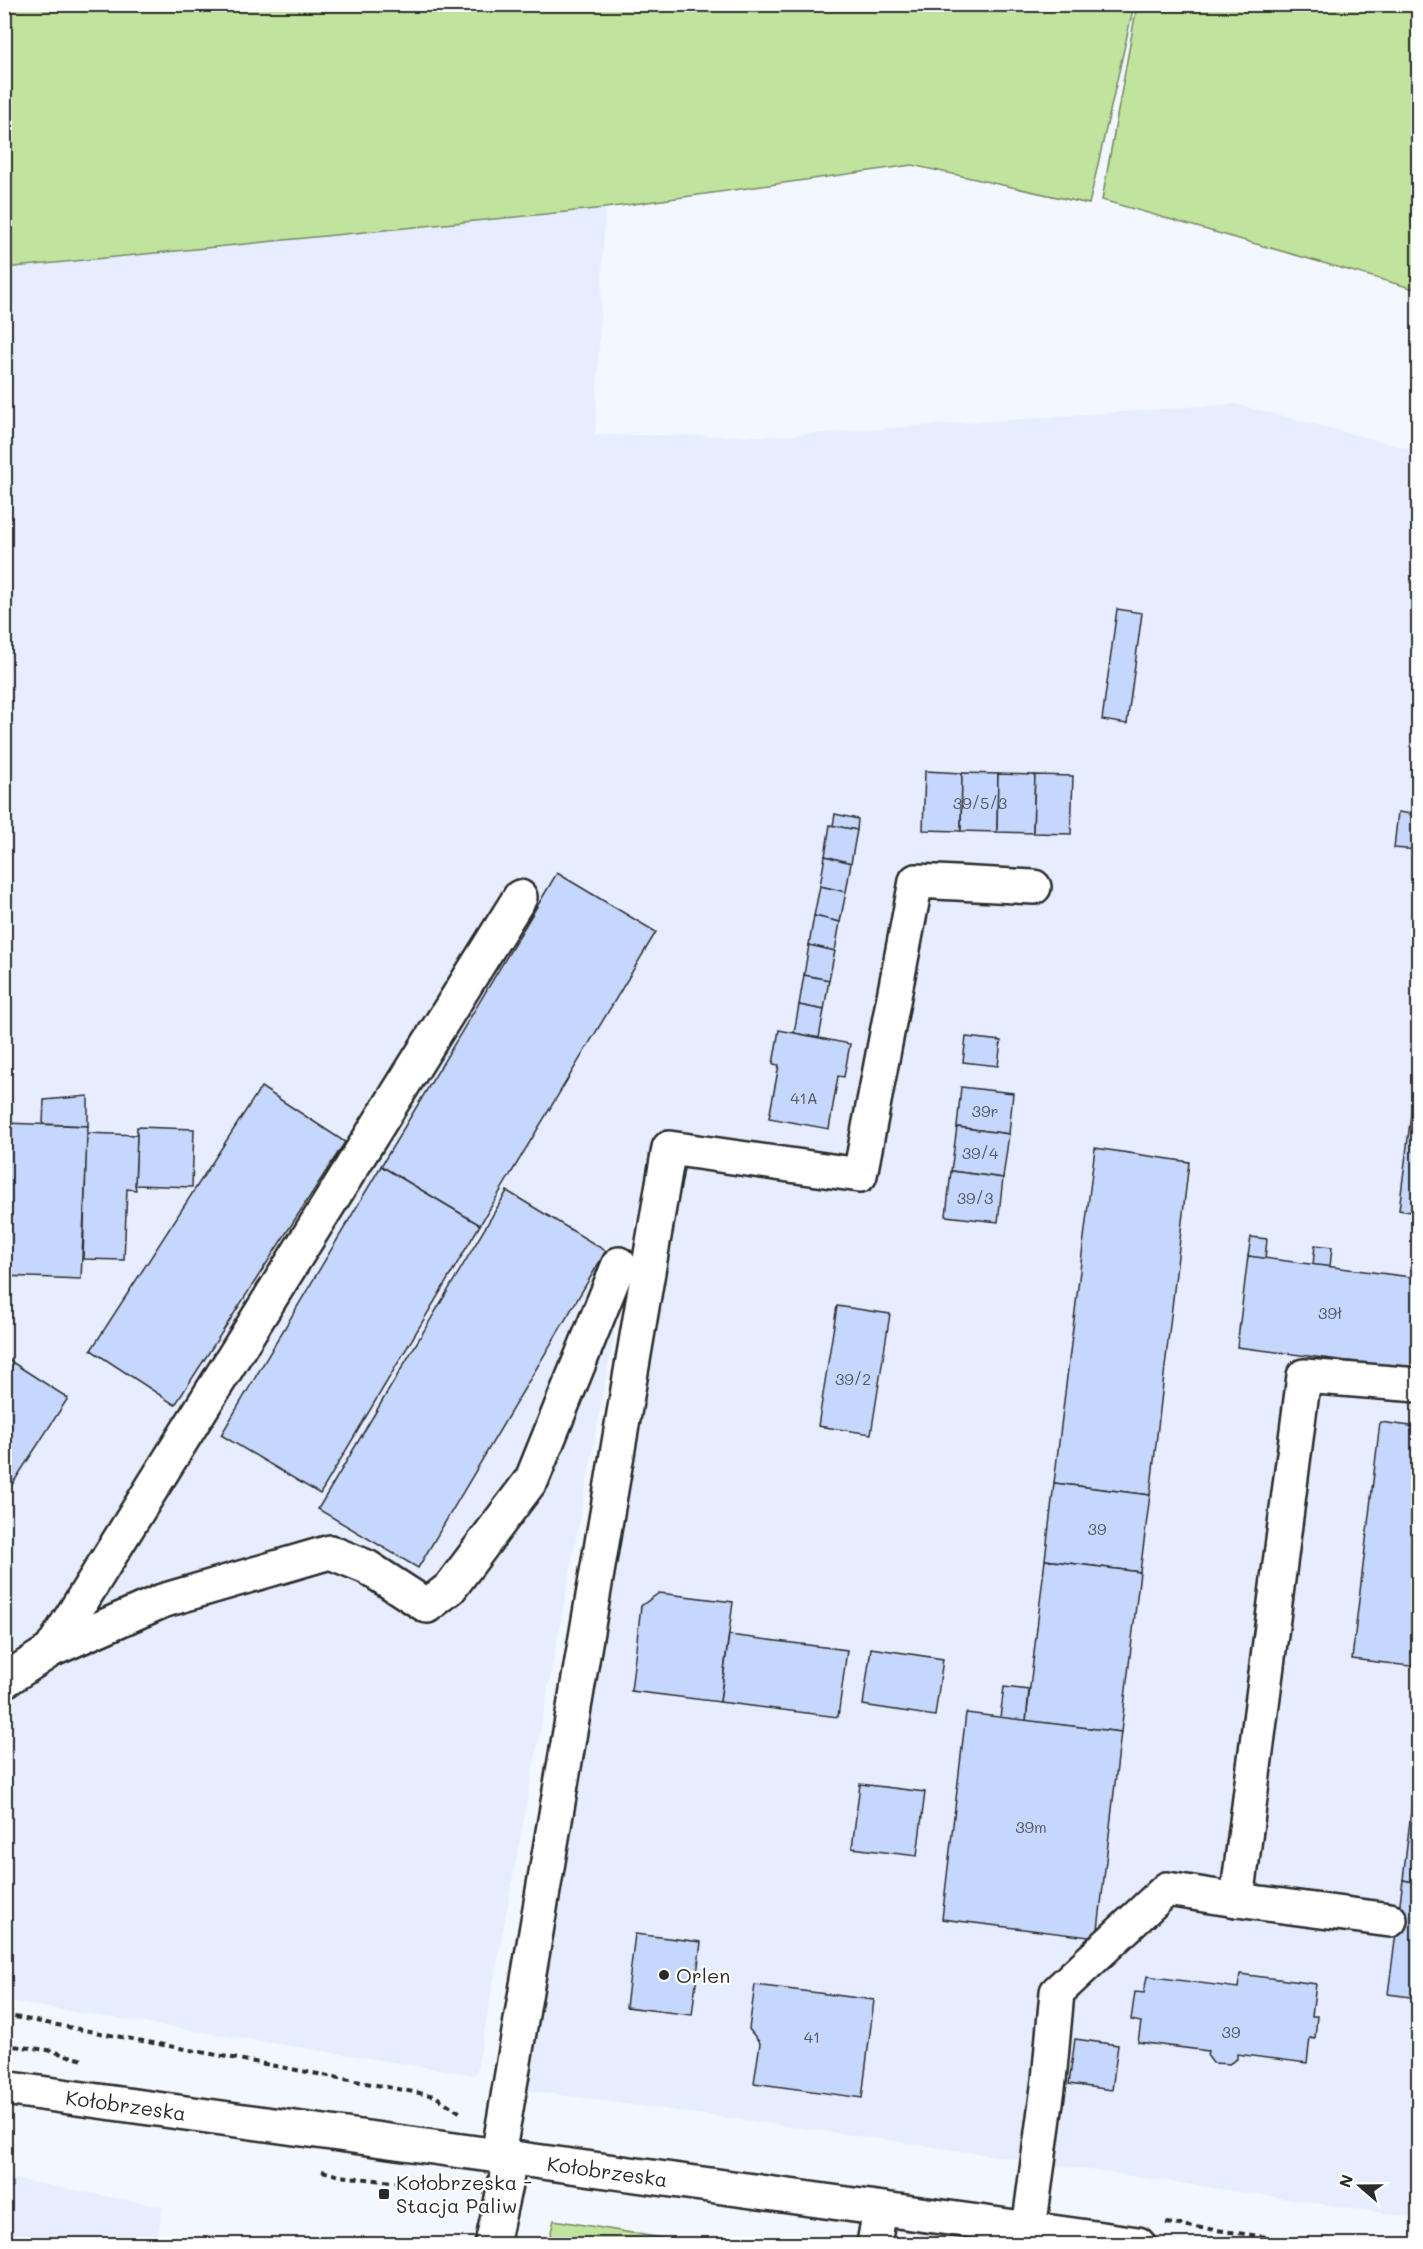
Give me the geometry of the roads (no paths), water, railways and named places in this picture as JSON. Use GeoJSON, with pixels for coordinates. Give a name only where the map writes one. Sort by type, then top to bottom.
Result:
{"type":"FeatureCollection","features":[{"type":"Feature","properties":{"kind":"street"},"geometry":{"type":"LineString","coordinates":[[492,2244],[504,2147],[669,1148],[860,1175],[916,881],[1034,887]]}},
{"type":"Feature","properties":{"kind":"street"},"geometry":{"type":"LineString","coordinates":[[51,1650],[520,897]]}},
{"type":"Feature","properties":{"kind":"street"},"geometry":{"type":"LineString","coordinates":[[4,1681],[51,1650],[162,1601],[330,1552],[367,1567],[427,1606],[450,1588],[532,1479],[619,1264]]}},
{"type":"Feature","properties":{"kind":"street"},"geometry":{"type":"LineString","coordinates":[[1237,1900],[1304,1376],[1419,1384]]}},
{"type":"Feature","properties":{"kind":"street"},"geometry":{"type":"LineString","coordinates":[[1029,2229],[1049,2080],[1057,1992],[1167,1889],[1390,1920]]}},
{"type":"Feature","properties":{"kind":"street","name":"Kołobrzeska"},"geometry":{"type":"LineString","coordinates":[[4,2088],[504,2147],[880,2209],[1138,2244]]}},
{"type":"Feature","properties":{"kind":"street"},"geometry":{"type":"LineString","coordinates":[[874,2244],[880,2209]]}},
{"type":"Feature","properties":{"kind":"place","name":"Orlen"},"geometry":{"type":"Point","coordinates":[664,1975]}},
{"type":"Feature","properties":{"kind":"place","name":"Kołobrzeska - Stacja Paliw"},"geometry":{"type":"Point","coordinates":[384,2194]}}]}
